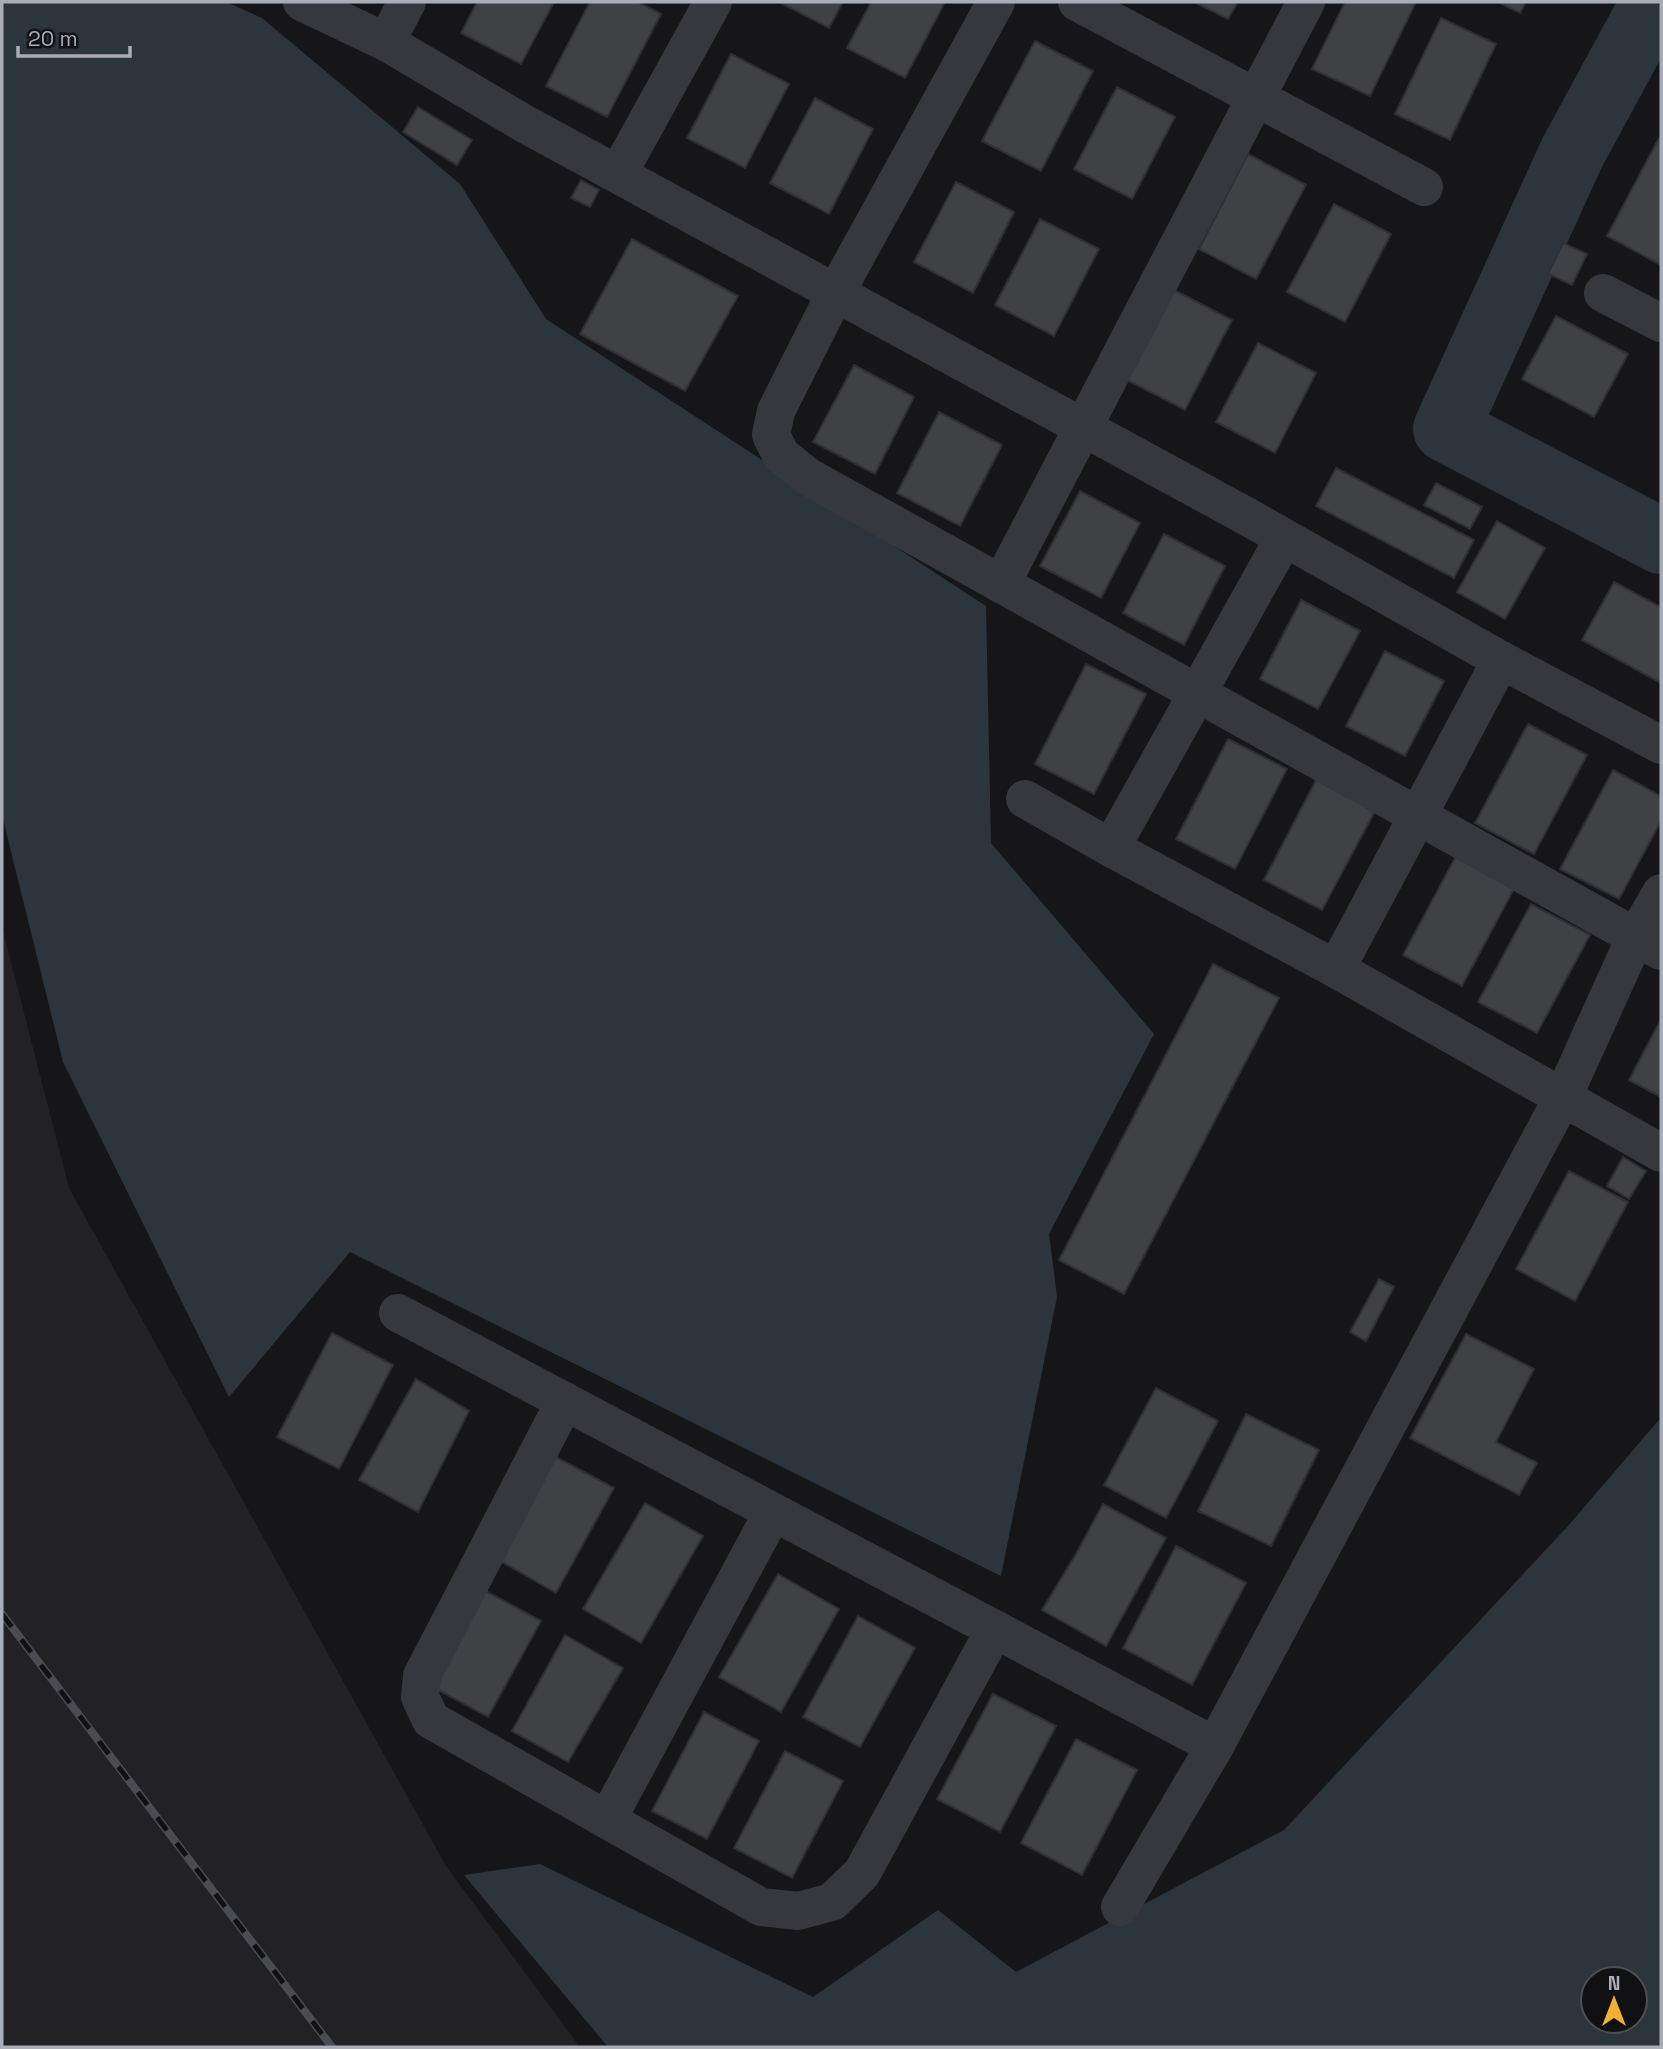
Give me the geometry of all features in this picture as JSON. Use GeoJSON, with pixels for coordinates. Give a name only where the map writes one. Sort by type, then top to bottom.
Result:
{"type":"FeatureCollection","features":[{"type":"Feature","properties":{"kind":"street"},"geometry":{"type":"LineString","coordinates":[[302,2],[386,42],[525,124],[1284,538],[1501,660],[1661,745]]}},
{"type":"Feature","properties":{"kind":"street"},"geometry":{"type":"LineString","coordinates":[[386,42],[407,2]]}},
{"type":"Feature","properties":{"kind":"street"},"geometry":{"type":"LineString","coordinates":[[618,174],[713,2]]}},
{"type":"Feature","properties":{"kind":"street"},"geometry":{"type":"LineString","coordinates":[[996,2],[835,294],[776,411],[771,435],[780,455],[807,476],[1197,695],[1418,814],[1648,945]]}},
{"type":"Feature","properties":{"kind":"street"},"geometry":{"type":"LineString","coordinates":[[1077,2],[1424,187]]}},
{"type":"Feature","properties":{"kind":"street"},"geometry":{"type":"LineString","coordinates":[[1001,584],[1306,2]]}},
{"type":"Feature","properties":{"kind":"street"},"geometry":{"type":"LineString","coordinates":[[1603,293],[1661,323]]}},
{"type":"Feature","properties":{"kind":"street"},"geometry":{"type":"LineString","coordinates":[[1111,848],[1284,538]]}},
{"type":"Feature","properties":{"kind":"street"},"geometry":{"type":"LineString","coordinates":[[1336,968],[1501,660]]}},
{"type":"Feature","properties":{"kind":"street"},"geometry":{"type":"LineString","coordinates":[[1025,799],[1336,968],[1661,1153]]}},
{"type":"Feature","properties":{"kind":"street"},"geometry":{"type":"LineString","coordinates":[[1120,1907],[1215,1746],[1563,1097],[1648,945],[1661,893]]}},
{"type":"Feature","properties":{"kind":"street"},"geometry":{"type":"LineString","coordinates":[[398,1313],[1215,1746]]}},
{"type":"Feature","properties":{"kind":"street"},"geometry":{"type":"LineString","coordinates":[[565,1401],[422,1676],[420,1698],[431,1720],[761,1907],[798,1911],[832,1902],[862,1873],[995,1629]]}},
{"type":"Feature","properties":{"kind":"street"},"geometry":{"type":"LineString","coordinates":[[607,1820],[773,1512]]}},
{"type":"Feature","properties":{"kind":"shaded area"},"geometry":{"type":"Polygon","coordinates":[[[2,2],[226,2],[262,18],[460,184],[546,319],[986,606],[991,843],[1154,1034],[1049,1234],[1057,1297],[1001,1576],[350,1252],[229,1397],[63,1062],[2,815],[2,2]]]}},
{"type":"Feature","properties":{"kind":"shaded area"},"geometry":{"type":"Polygon","coordinates":[[[2,927],[69,1188],[446,1866],[580,2047],[2,2047],[2,927]]]}},
{"type":"Feature","properties":{"kind":"shaded area"},"geometry":{"type":"Polygon","coordinates":[[[1661,1420],[1661,2047],[608,2047],[464,1875],[540,1864],[813,1997],[938,1910],[1016,1972],[1284,1830],[1568,1526],[1661,1420]]]}},
{"type":"Feature","properties":{"kind":"building"},"geometry":{"type":"Polygon","coordinates":[[[477,2],[554,2],[521,64],[461,33],[477,2]]]}},
{"type":"Feature","properties":{"kind":"building"},"geometry":{"type":"Polygon","coordinates":[[[590,2],[638,2],[661,14],[607,117],[546,86],[590,2]]]}},
{"type":"Feature","properties":{"kind":"building"},"geometry":{"type":"Polygon","coordinates":[[[779,2],[843,2],[829,28],[779,2]]]}},
{"type":"Feature","properties":{"kind":"building"},"geometry":{"type":"Polygon","coordinates":[[[871,2],[945,2],[905,78],[847,48],[871,2]]]}},
{"type":"Feature","properties":{"kind":"building"},"geometry":{"type":"Polygon","coordinates":[[[1194,2],[1238,2],[1228,19],[1194,2]]]}},
{"type":"Feature","properties":{"kind":"building"},"geometry":{"type":"Polygon","coordinates":[[[1345,2],[1416,2],[1370,96],[1312,69],[1345,2]]]}},
{"type":"Feature","properties":{"kind":"building"},"geometry":{"type":"Polygon","coordinates":[[[1498,2],[1526,2],[1520,13],[1498,2]]]}},
{"type":"Feature","properties":{"kind":"building"},"geometry":{"type":"Polygon","coordinates":[[[1441,18],[1496,44],[1450,140],[1395,114],[1441,18]]]}},
{"type":"Feature","properties":{"kind":"building"},"geometry":{"type":"Polygon","coordinates":[[[1035,41],[1093,71],[1041,171],[982,141],[1035,41]]]}},
{"type":"Feature","properties":{"kind":"building"},"geometry":{"type":"Polygon","coordinates":[[[731,54],[789,84],[745,168],[687,138],[731,54]]]}},
{"type":"Feature","properties":{"kind":"building"},"geometry":{"type":"Polygon","coordinates":[[[1117,87],[1175,117],[1132,199],[1074,169],[1117,87]]]}},
{"type":"Feature","properties":{"kind":"building"},"geometry":{"type":"Polygon","coordinates":[[[815,98],[873,129],[829,214],[770,183],[815,98]]]}},
{"type":"Feature","properties":{"kind":"building"},"geometry":{"type":"Polygon","coordinates":[[[418,107],[472,140],[457,165],[403,132],[418,107]]]}},
{"type":"Feature","properties":{"kind":"building"},"geometry":{"type":"Polygon","coordinates":[[[1659,138],[1661,139],[1661,265],[1607,236],[1659,138]]]}},
{"type":"Feature","properties":{"kind":"building"},"geometry":{"type":"Polygon","coordinates":[[[1248,154],[1306,185],[1256,279],[1199,249],[1248,154]]]}},
{"type":"Feature","properties":{"kind":"building"},"geometry":{"type":"Polygon","coordinates":[[[581,180],[599,190],[590,207],[571,198],[581,180]]]}},
{"type":"Feature","properties":{"kind":"building"},"geometry":{"type":"Polygon","coordinates":[[[956,182],[1014,212],[973,293],[914,262],[956,182]]]}},
{"type":"Feature","properties":{"kind":"building"},"geometry":{"type":"Polygon","coordinates":[[[1334,204],[1391,234],[1345,322],[1287,292],[1334,204]]]}},
{"type":"Feature","properties":{"kind":"building"},"geometry":{"type":"Polygon","coordinates":[[[1040,219],[1099,249],[1054,336],[995,305],[1040,219]]]}},
{"type":"Feature","properties":{"kind":"building"},"geometry":{"type":"Polygon","coordinates":[[[632,239],[738,296],[685,391],[580,334],[632,239]]]}},
{"type":"Feature","properties":{"kind":"building"},"geometry":{"type":"Polygon","coordinates":[[[1563,243],[1587,254],[1572,285],[1548,274],[1563,243]]]}},
{"type":"Feature","properties":{"kind":"building"},"geometry":{"type":"Polygon","coordinates":[[[1174,290],[1232,320],[1185,410],[1127,380],[1174,290]]]}},
{"type":"Feature","properties":{"kind":"building"},"geometry":{"type":"Polygon","coordinates":[[[1556,316],[1628,354],[1594,417],[1522,379],[1556,316]]]}},
{"type":"Feature","properties":{"kind":"building"},"geometry":{"type":"Polygon","coordinates":[[[1258,343],[1316,373],[1275,453],[1216,422],[1258,343]]]}},
{"type":"Feature","properties":{"kind":"building"},"geometry":{"type":"Polygon","coordinates":[[[854,365],[914,397],[875,474],[813,442],[854,365]]]}},
{"type":"Feature","properties":{"kind":"building"},"geometry":{"type":"Polygon","coordinates":[[[939,412],[1002,445],[960,526],[897,493],[939,412]]]}},
{"type":"Feature","properties":{"kind":"building"},"geometry":{"type":"Polygon","coordinates":[[[1336,468],[1474,540],[1454,578],[1316,506],[1336,468]]]}},
{"type":"Feature","properties":{"kind":"building"},"geometry":{"type":"Polygon","coordinates":[[[1436,483],[1482,507],[1470,529],[1424,505],[1436,483]]]}},
{"type":"Feature","properties":{"kind":"building"},"geometry":{"type":"Polygon","coordinates":[[[1080,491],[1140,523],[1101,598],[1040,566],[1080,491]]]}},
{"type":"Feature","properties":{"kind":"building"},"geometry":{"type":"Polygon","coordinates":[[[1497,521],[1545,548],[1505,619],[1457,592],[1497,521]]]}},
{"type":"Feature","properties":{"kind":"building"},"geometry":{"type":"Polygon","coordinates":[[[1164,534],[1225,566],[1184,645],[1123,613],[1164,534]]]}},
{"type":"Feature","properties":{"kind":"building"},"geometry":{"type":"Polygon","coordinates":[[[1614,582],[1661,607],[1661,683],[1582,640],[1614,582]]]}},
{"type":"Feature","properties":{"kind":"building"},"geometry":{"type":"Polygon","coordinates":[[[1301,600],[1360,631],[1318,709],[1260,679],[1301,600]]]}},
{"type":"Feature","properties":{"kind":"building"},"geometry":{"type":"Polygon","coordinates":[[[1385,651],[1444,681],[1405,756],[1346,726],[1385,651]]]}},
{"type":"Feature","properties":{"kind":"building"},"geometry":{"type":"Polygon","coordinates":[[[1086,664],[1146,694],[1094,794],[1035,764],[1086,664]]]}},
{"type":"Feature","properties":{"kind":"building"},"geometry":{"type":"Polygon","coordinates":[[[1528,724],[1587,755],[1534,854],[1475,823],[1528,724]]]}},
{"type":"Feature","properties":{"kind":"building"},"geometry":{"type":"Polygon","coordinates":[[[1228,739],[1287,769],[1235,869],[1176,839],[1228,739]]]}},
{"type":"Feature","properties":{"kind":"building"},"geometry":{"type":"Polygon","coordinates":[[[1613,770],[1661,796],[1661,821],[1619,899],[1560,869],[1613,770]]]}},
{"type":"Feature","properties":{"kind":"building"},"geometry":{"type":"Polygon","coordinates":[[[1316,780],[1375,811],[1322,910],[1264,880],[1316,780]]]}},
{"type":"Feature","properties":{"kind":"building"},"geometry":{"type":"Polygon","coordinates":[[[1456,856],[1515,887],[1462,986],[1403,955],[1456,856]]]}},
{"type":"Feature","properties":{"kind":"building"},"geometry":{"type":"Polygon","coordinates":[[[1531,904],[1590,935],[1537,1033],[1478,1002],[1531,904]]]}},
{"type":"Feature","properties":{"kind":"building"},"geometry":{"type":"Polygon","coordinates":[[[1213,964],[1279,998],[1124,1294],[1059,1260],[1213,964]]]}},
{"type":"Feature","properties":{"kind":"building"},"geometry":{"type":"Polygon","coordinates":[[[1661,1019],[1661,1097],[1629,1080],[1661,1019]]]}},
{"type":"Feature","properties":{"kind":"building"},"geometry":{"type":"Polygon","coordinates":[[[1623,1157],[1646,1171],[1629,1199],[1607,1186],[1623,1157]]]}},
{"type":"Feature","properties":{"kind":"building"},"geometry":{"type":"Polygon","coordinates":[[[1569,1171],[1628,1202],[1575,1301],[1516,1269],[1569,1171]]]}},
{"type":"Feature","properties":{"kind":"building"},"geometry":{"type":"Polygon","coordinates":[[[1379,1279],[1394,1287],[1366,1341],[1350,1332],[1379,1279]]]}},
{"type":"Feature","properties":{"kind":"building"},"geometry":{"type":"Polygon","coordinates":[[[332,1333],[393,1365],[339,1469],[277,1437],[332,1333]]]}},
{"type":"Feature","properties":{"kind":"building"},"geometry":{"type":"Polygon","coordinates":[[[1466,1334],[1534,1369],[1496,1442],[1537,1463],[1519,1495],[1410,1438],[1466,1334]]]}},
{"type":"Feature","properties":{"kind":"building"},"geometry":{"type":"Polygon","coordinates":[[[416,1379],[469,1411],[418,1512],[359,1480],[416,1379]]]}},
{"type":"Feature","properties":{"kind":"building"},"geometry":{"type":"Polygon","coordinates":[[[1156,1388],[1218,1421],[1166,1518],[1104,1485],[1156,1388]]]}},
{"type":"Feature","properties":{"kind":"building"},"geometry":{"type":"Polygon","coordinates":[[[1246,1414],[1319,1450],[1271,1546],[1198,1511],[1246,1414]]]}},
{"type":"Feature","properties":{"kind":"building"},"geometry":{"type":"Polygon","coordinates":[[[554,1456],[614,1488],[556,1593],[495,1558],[554,1456]]]}},
{"type":"Feature","properties":{"kind":"building"},"geometry":{"type":"Polygon","coordinates":[[[645,1503],[703,1536],[641,1643],[583,1609],[645,1503]]]}},
{"type":"Feature","properties":{"kind":"building"},"geometry":{"type":"Polygon","coordinates":[[[1103,1504],[1166,1538],[1106,1646],[1042,1610],[1103,1504]]]}},
{"type":"Feature","properties":{"kind":"building"},"geometry":{"type":"Polygon","coordinates":[[[1176,1546],[1246,1583],[1192,1685],[1123,1648],[1176,1546]]]}},
{"type":"Feature","properties":{"kind":"building"},"geometry":{"type":"Polygon","coordinates":[[[778,1574],[839,1609],[781,1712],[719,1677],[778,1574]]]}},
{"type":"Feature","properties":{"kind":"building"},"geometry":{"type":"Polygon","coordinates":[[[484,1590],[541,1621],[488,1717],[431,1686],[484,1590]]]}},
{"type":"Feature","properties":{"kind":"building"},"geometry":{"type":"Polygon","coordinates":[[[858,1616],[915,1648],[860,1747],[803,1717],[858,1616]]]}},
{"type":"Feature","properties":{"kind":"building"},"geometry":{"type":"Polygon","coordinates":[[[565,1635],[623,1668],[568,1762],[512,1731],[565,1635]]]}},
{"type":"Feature","properties":{"kind":"building"},"geometry":{"type":"Polygon","coordinates":[[[993,1694],[1056,1726],[1000,1832],[937,1799],[993,1694]]]}},
{"type":"Feature","properties":{"kind":"building"},"geometry":{"type":"Polygon","coordinates":[[[704,1712],[759,1741],[707,1839],[652,1811],[704,1712]]]}},
{"type":"Feature","properties":{"kind":"building"},"geometry":{"type":"Polygon","coordinates":[[[1076,1739],[1137,1770],[1082,1875],[1021,1843],[1076,1739]]]}},
{"type":"Feature","properties":{"kind":"building"},"geometry":{"type":"Polygon","coordinates":[[[785,1751],[843,1781],[792,1878],[734,1848],[785,1751]]]}},
{"type":"Feature","properties":{"kind":"waterway"},"geometry":{"type":"LineString","coordinates":[[1654,2],[1572,153],[1446,429],[1661,541]]}},
{"type":"Feature","properties":{"kind":"railway"},"geometry":{"type":"LineString","coordinates":[[2,1614],[332,2047]]}}]}
